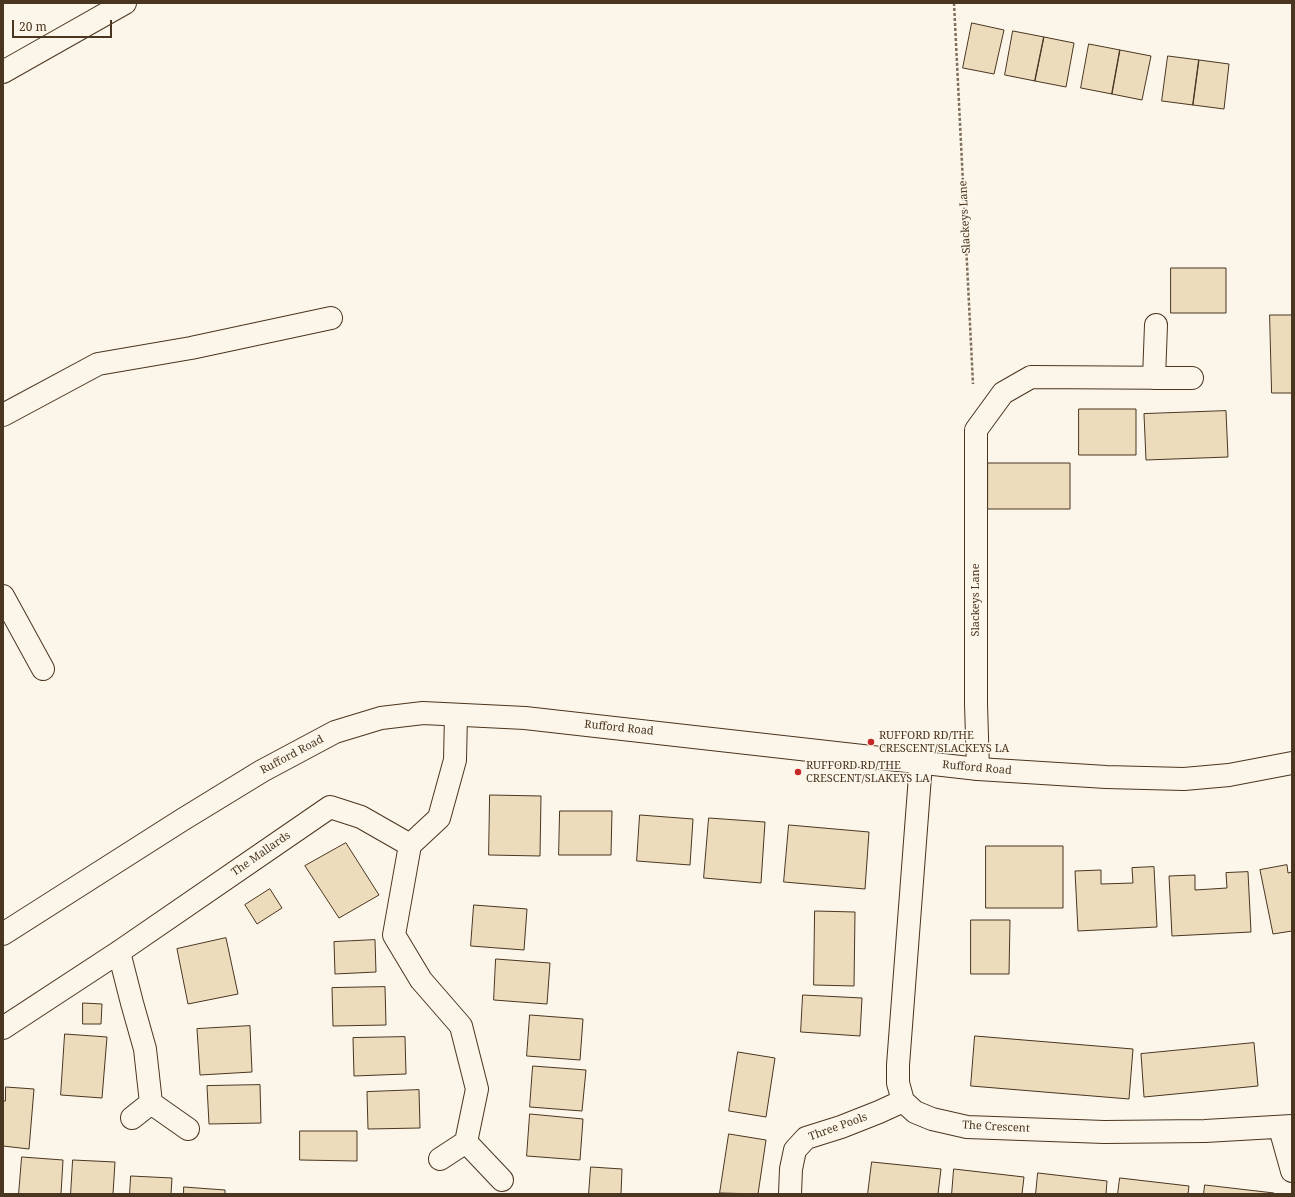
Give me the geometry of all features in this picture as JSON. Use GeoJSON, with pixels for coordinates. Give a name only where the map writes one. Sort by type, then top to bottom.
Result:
{"type":"FeatureCollection","features":[{"type":"Feature","properties":{"kind":"street"},"geometry":{"type":"LineString","coordinates":[[3,72],[125,3]]}},
{"type":"Feature","properties":{"kind":"street"},"geometry":{"type":"LineString","coordinates":[[3,415],[98,364],[191,348],[331,318]]}},
{"type":"Feature","properties":{"kind":"street"},"geometry":{"type":"LineString","coordinates":[[1154,378],[1156,325]]}},
{"type":"Feature","properties":{"kind":"street"},"geometry":{"type":"LineString","coordinates":[[976,430],[1003,393],[1031,377],[1192,378]]}},
{"type":"Feature","properties":{"kind":"street","name":"Slackeys Lane"},"geometry":{"type":"LineString","coordinates":[[976,430],[976,704],[978,770]]}},
{"type":"Feature","properties":{"kind":"street"},"geometry":{"type":"LineString","coordinates":[[3,596],[43,669]]}},
{"type":"Feature","properties":{"kind":"street","name":"Rufford Road"},"geometry":{"type":"LineString","coordinates":[[3,934],[262,770],[335,732],[381,718],[423,714],[525,718],[978,770],[1106,777],[1184,779],[1228,775],[1292,763]]}},
{"type":"Feature","properties":{"kind":"street"},"geometry":{"type":"LineString","coordinates":[[440,1159],[466,1142],[477,1088],[461,1026],[421,980],[394,935],[410,845],[440,818],[455,760],[456,715]]}},
{"type":"Feature","properties":{"kind":"street"},"geometry":{"type":"LineString","coordinates":[[903,1101],[898,1083],[898,1065],[921,763]]}},
{"type":"Feature","properties":{"kind":"street","name":"The Mallards"},"geometry":{"type":"LineString","coordinates":[[3,1028],[119,952],[330,807],[360,817],[410,845]]}},
{"type":"Feature","properties":{"kind":"street"},"geometry":{"type":"LineString","coordinates":[[119,952],[145,1049],[152,1103],[188,1129]]}},
{"type":"Feature","properties":{"kind":"street","name":"The Crescent"},"geometry":{"type":"LineString","coordinates":[[903,1101],[915,1112],[932,1119],[967,1127],[1104,1132],[1205,1131],[1286,1127]]}},
{"type":"Feature","properties":{"kind":"street","name":"Three Pools"},"geometry":{"type":"LineString","coordinates":[[790,1194],[791,1170],[795,1150],[806,1138],[841,1127],[903,1101]]}},
{"type":"Feature","properties":{"kind":"street"},"geometry":{"type":"LineString","coordinates":[[132,1118],[152,1103]]}},
{"type":"Feature","properties":{"kind":"street"},"geometry":{"type":"LineString","coordinates":[[1286,1127],[1292,1171]]}},
{"type":"Feature","properties":{"kind":"street"},"geometry":{"type":"LineString","coordinates":[[466,1142],[502,1180]]}},
{"type":"Feature","properties":{"kind":"path","name":"Slackeys Lane"},"geometry":{"type":"LineString","coordinates":[[954,3],[976,430]]}},
{"type":"Feature","properties":{"kind":"building"},"geometry":{"type":"Polygon","coordinates":[[[972,23],[1004,30],[994,74],[963,68],[972,23]]]}},
{"type":"Feature","properties":{"kind":"building"},"geometry":{"type":"Polygon","coordinates":[[[1013,31],[1044,37],[1035,81],[1005,75],[1013,31]]]}},
{"type":"Feature","properties":{"kind":"building"},"geometry":{"type":"Polygon","coordinates":[[[1044,37],[1074,43],[1066,87],[1035,81],[1044,37]]]}},
{"type":"Feature","properties":{"kind":"building"},"geometry":{"type":"Polygon","coordinates":[[[1089,44],[1120,50],[1112,94],[1081,88],[1089,44]]]}},
{"type":"Feature","properties":{"kind":"building"},"geometry":{"type":"Polygon","coordinates":[[[1120,50],[1151,56],[1142,100],[1112,94],[1120,50]]]}},
{"type":"Feature","properties":{"kind":"building"},"geometry":{"type":"Polygon","coordinates":[[[1168,56],[1199,60],[1193,105],[1162,101],[1168,56]]]}},
{"type":"Feature","properties":{"kind":"building"},"geometry":{"type":"Polygon","coordinates":[[[1199,60],[1229,64],[1224,109],[1193,105],[1199,60]]]}},
{"type":"Feature","properties":{"kind":"building"},"geometry":{"type":"Polygon","coordinates":[[[1171,268],[1226,268],[1226,313],[1171,313],[1171,268]]]}},
{"type":"Feature","properties":{"kind":"building"},"geometry":{"type":"Polygon","coordinates":[[[1270,315],[1292,315],[1292,393],[1272,393],[1270,315]]]}},
{"type":"Feature","properties":{"kind":"building"},"geometry":{"type":"Polygon","coordinates":[[[1079,409],[1136,409],[1136,455],[1079,455],[1079,409]]]}},
{"type":"Feature","properties":{"kind":"building"},"geometry":{"type":"Polygon","coordinates":[[[1226,411],[1228,457],[1146,460],[1144,414],[1226,411]]]}},
{"type":"Feature","properties":{"kind":"building"},"geometry":{"type":"Polygon","coordinates":[[[988,463],[1070,463],[1070,509],[988,509],[988,463]]]}},
{"type":"Feature","properties":{"kind":"building"},"geometry":{"type":"Polygon","coordinates":[[[490,795],[541,796],[540,856],[489,855],[490,795]]]}},
{"type":"Feature","properties":{"kind":"building"},"geometry":{"type":"Polygon","coordinates":[[[560,811],[612,811],[611,855],[559,855],[560,811]]]}},
{"type":"Feature","properties":{"kind":"building"},"geometry":{"type":"Polygon","coordinates":[[[640,815],[693,819],[690,865],[637,861],[640,815]]]}},
{"type":"Feature","properties":{"kind":"building"},"geometry":{"type":"Polygon","coordinates":[[[709,818],[765,822],[761,883],[704,878],[709,818]]]}},
{"type":"Feature","properties":{"kind":"building"},"geometry":{"type":"Polygon","coordinates":[[[789,825],[869,832],[865,889],[784,882],[789,825]]]}},
{"type":"Feature","properties":{"kind":"building"},"geometry":{"type":"Polygon","coordinates":[[[346,843],[379,895],[339,918],[305,866],[346,843]]]}},
{"type":"Feature","properties":{"kind":"building"},"geometry":{"type":"Polygon","coordinates":[[[986,846],[1063,846],[1063,908],[986,908],[986,846]]]}},
{"type":"Feature","properties":{"kind":"building"},"geometry":{"type":"Polygon","coordinates":[[[1287,865],[1288,873],[1292,872],[1292,931],[1273,934],[1260,870],[1287,865]]]}},
{"type":"Feature","properties":{"kind":"building"},"geometry":{"type":"Polygon","coordinates":[[[1154,867],[1157,927],[1078,931],[1075,871],[1101,870],[1101,884],[1133,883],[1132,868],[1154,867]]]}},
{"type":"Feature","properties":{"kind":"building"},"geometry":{"type":"Polygon","coordinates":[[[1248,872],[1251,932],[1172,936],[1169,876],[1195,875],[1195,890],[1227,888],[1226,873],[1248,872]]]}},
{"type":"Feature","properties":{"kind":"building"},"geometry":{"type":"Polygon","coordinates":[[[270,889],[282,908],[257,924],[245,905],[270,889]]]}},
{"type":"Feature","properties":{"kind":"building"},"geometry":{"type":"Polygon","coordinates":[[[474,905],[527,909],[524,950],[471,946],[474,905]]]}},
{"type":"Feature","properties":{"kind":"building"},"geometry":{"type":"Polygon","coordinates":[[[815,911],[855,912],[854,986],[814,985],[815,911]]]}},
{"type":"Feature","properties":{"kind":"building"},"geometry":{"type":"Polygon","coordinates":[[[971,920],[1010,920],[1009,974],[971,974],[971,920]]]}},
{"type":"Feature","properties":{"kind":"building"},"geometry":{"type":"Polygon","coordinates":[[[226,938],[238,994],[188,1004],[177,949],[226,938]]]}},
{"type":"Feature","properties":{"kind":"building"},"geometry":{"type":"Polygon","coordinates":[[[375,940],[376,972],[335,974],[334,942],[375,940]]]}},
{"type":"Feature","properties":{"kind":"building"},"geometry":{"type":"Polygon","coordinates":[[[496,959],[550,963],[547,1004],[494,1000],[496,959]]]}},
{"type":"Feature","properties":{"kind":"building"},"geometry":{"type":"Polygon","coordinates":[[[385,987],[386,1025],[333,1026],[332,988],[385,987]]]}},
{"type":"Feature","properties":{"kind":"building"},"geometry":{"type":"Polygon","coordinates":[[[803,995],[862,998],[860,1036],[801,1032],[803,995]]]}},
{"type":"Feature","properties":{"kind":"building"},"geometry":{"type":"Polygon","coordinates":[[[83,1003],[102,1004],[101,1024],[83,1024],[83,1003]]]}},
{"type":"Feature","properties":{"kind":"building"},"geometry":{"type":"Polygon","coordinates":[[[530,1015],[583,1019],[580,1060],[527,1056],[530,1015]]]}},
{"type":"Feature","properties":{"kind":"building"},"geometry":{"type":"Polygon","coordinates":[[[250,1026],[252,1072],[200,1075],[197,1029],[250,1026]]]}},
{"type":"Feature","properties":{"kind":"building"},"geometry":{"type":"Polygon","coordinates":[[[65,1034],[107,1037],[102,1098],[61,1095],[65,1034]]]}},
{"type":"Feature","properties":{"kind":"building"},"geometry":{"type":"Polygon","coordinates":[[[975,1036],[1133,1049],[1129,1099],[971,1086],[975,1036]]]}},
{"type":"Feature","properties":{"kind":"building"},"geometry":{"type":"Polygon","coordinates":[[[405,1037],[406,1074],[354,1076],[353,1038],[405,1037]]]}},
{"type":"Feature","properties":{"kind":"building"},"geometry":{"type":"Polygon","coordinates":[[[1254,1043],[1258,1086],[1144,1097],[1141,1054],[1254,1043]]]}},
{"type":"Feature","properties":{"kind":"building"},"geometry":{"type":"Polygon","coordinates":[[[738,1052],[775,1058],[766,1117],[729,1111],[738,1052]]]}},
{"type":"Feature","properties":{"kind":"building"},"geometry":{"type":"Polygon","coordinates":[[[533,1066],[586,1070],[582,1111],[530,1107],[533,1066]]]}},
{"type":"Feature","properties":{"kind":"building"},"geometry":{"type":"Polygon","coordinates":[[[260,1085],[261,1123],[209,1124],[207,1086],[260,1085]]]}},
{"type":"Feature","properties":{"kind":"building"},"geometry":{"type":"Polygon","coordinates":[[[6,1087],[34,1089],[29,1149],[3,1146],[3,1101],[5,1101],[6,1087]]]}},
{"type":"Feature","properties":{"kind":"building"},"geometry":{"type":"Polygon","coordinates":[[[419,1090],[420,1128],[368,1129],[367,1092],[419,1090]]]}},
{"type":"Feature","properties":{"kind":"building"},"geometry":{"type":"Polygon","coordinates":[[[530,1114],[583,1119],[580,1160],[527,1156],[530,1114]]]}},
{"type":"Feature","properties":{"kind":"building"},"geometry":{"type":"Polygon","coordinates":[[[300,1131],[357,1131],[357,1161],[300,1160],[300,1131]]]}},
{"type":"Feature","properties":{"kind":"building"},"geometry":{"type":"Polygon","coordinates":[[[729,1134],[766,1140],[758,1194],[720,1193],[729,1134]]]}},
{"type":"Feature","properties":{"kind":"building"},"geometry":{"type":"Polygon","coordinates":[[[22,1157],[63,1160],[61,1194],[19,1194],[22,1157]]]}},
{"type":"Feature","properties":{"kind":"building"},"geometry":{"type":"Polygon","coordinates":[[[73,1160],[115,1162],[113,1194],[71,1194],[73,1160]]]}},
{"type":"Feature","properties":{"kind":"building"},"geometry":{"type":"Polygon","coordinates":[[[872,1162],[941,1169],[938,1194],[868,1194],[872,1162]]]}},
{"type":"Feature","properties":{"kind":"building"},"geometry":{"type":"Polygon","coordinates":[[[591,1167],[622,1169],[621,1194],[589,1194],[591,1167]]]}},
{"type":"Feature","properties":{"kind":"building"},"geometry":{"type":"Polygon","coordinates":[[[954,1169],[1024,1177],[1022,1194],[952,1194],[954,1169]]]}},
{"type":"Feature","properties":{"kind":"building"},"geometry":{"type":"Polygon","coordinates":[[[1038,1173],[1107,1181],[1106,1194],[1036,1194],[1038,1173]]]}},
{"type":"Feature","properties":{"kind":"building"},"geometry":{"type":"Polygon","coordinates":[[[131,1176],[172,1178],[171,1194],[130,1194],[131,1176]]]}},
{"type":"Feature","properties":{"kind":"building"},"geometry":{"type":"Polygon","coordinates":[[[1120,1178],[1189,1186],[1188,1194],[1118,1194],[1120,1178]]]}},
{"type":"Feature","properties":{"kind":"building"},"geometry":{"type":"Polygon","coordinates":[[[1205,1185],[1274,1193],[1274,1194],[1204,1194],[1205,1185]]]}},
{"type":"Feature","properties":{"kind":"building"},"geometry":{"type":"Polygon","coordinates":[[[184,1187],[225,1190],[225,1194],[184,1194],[184,1187]]]}},
{"type":"Feature","properties":{"kind":"place","name":"RUFFORD RD/THE CRESCENT/SLACKEYS LA"},"geometry":{"type":"Point","coordinates":[871,742]}},
{"type":"Feature","properties":{"kind":"place","name":"RUFFORD RD/THE CRESCENT/SLAKEYS LA"},"geometry":{"type":"Point","coordinates":[798,772]}}]}
